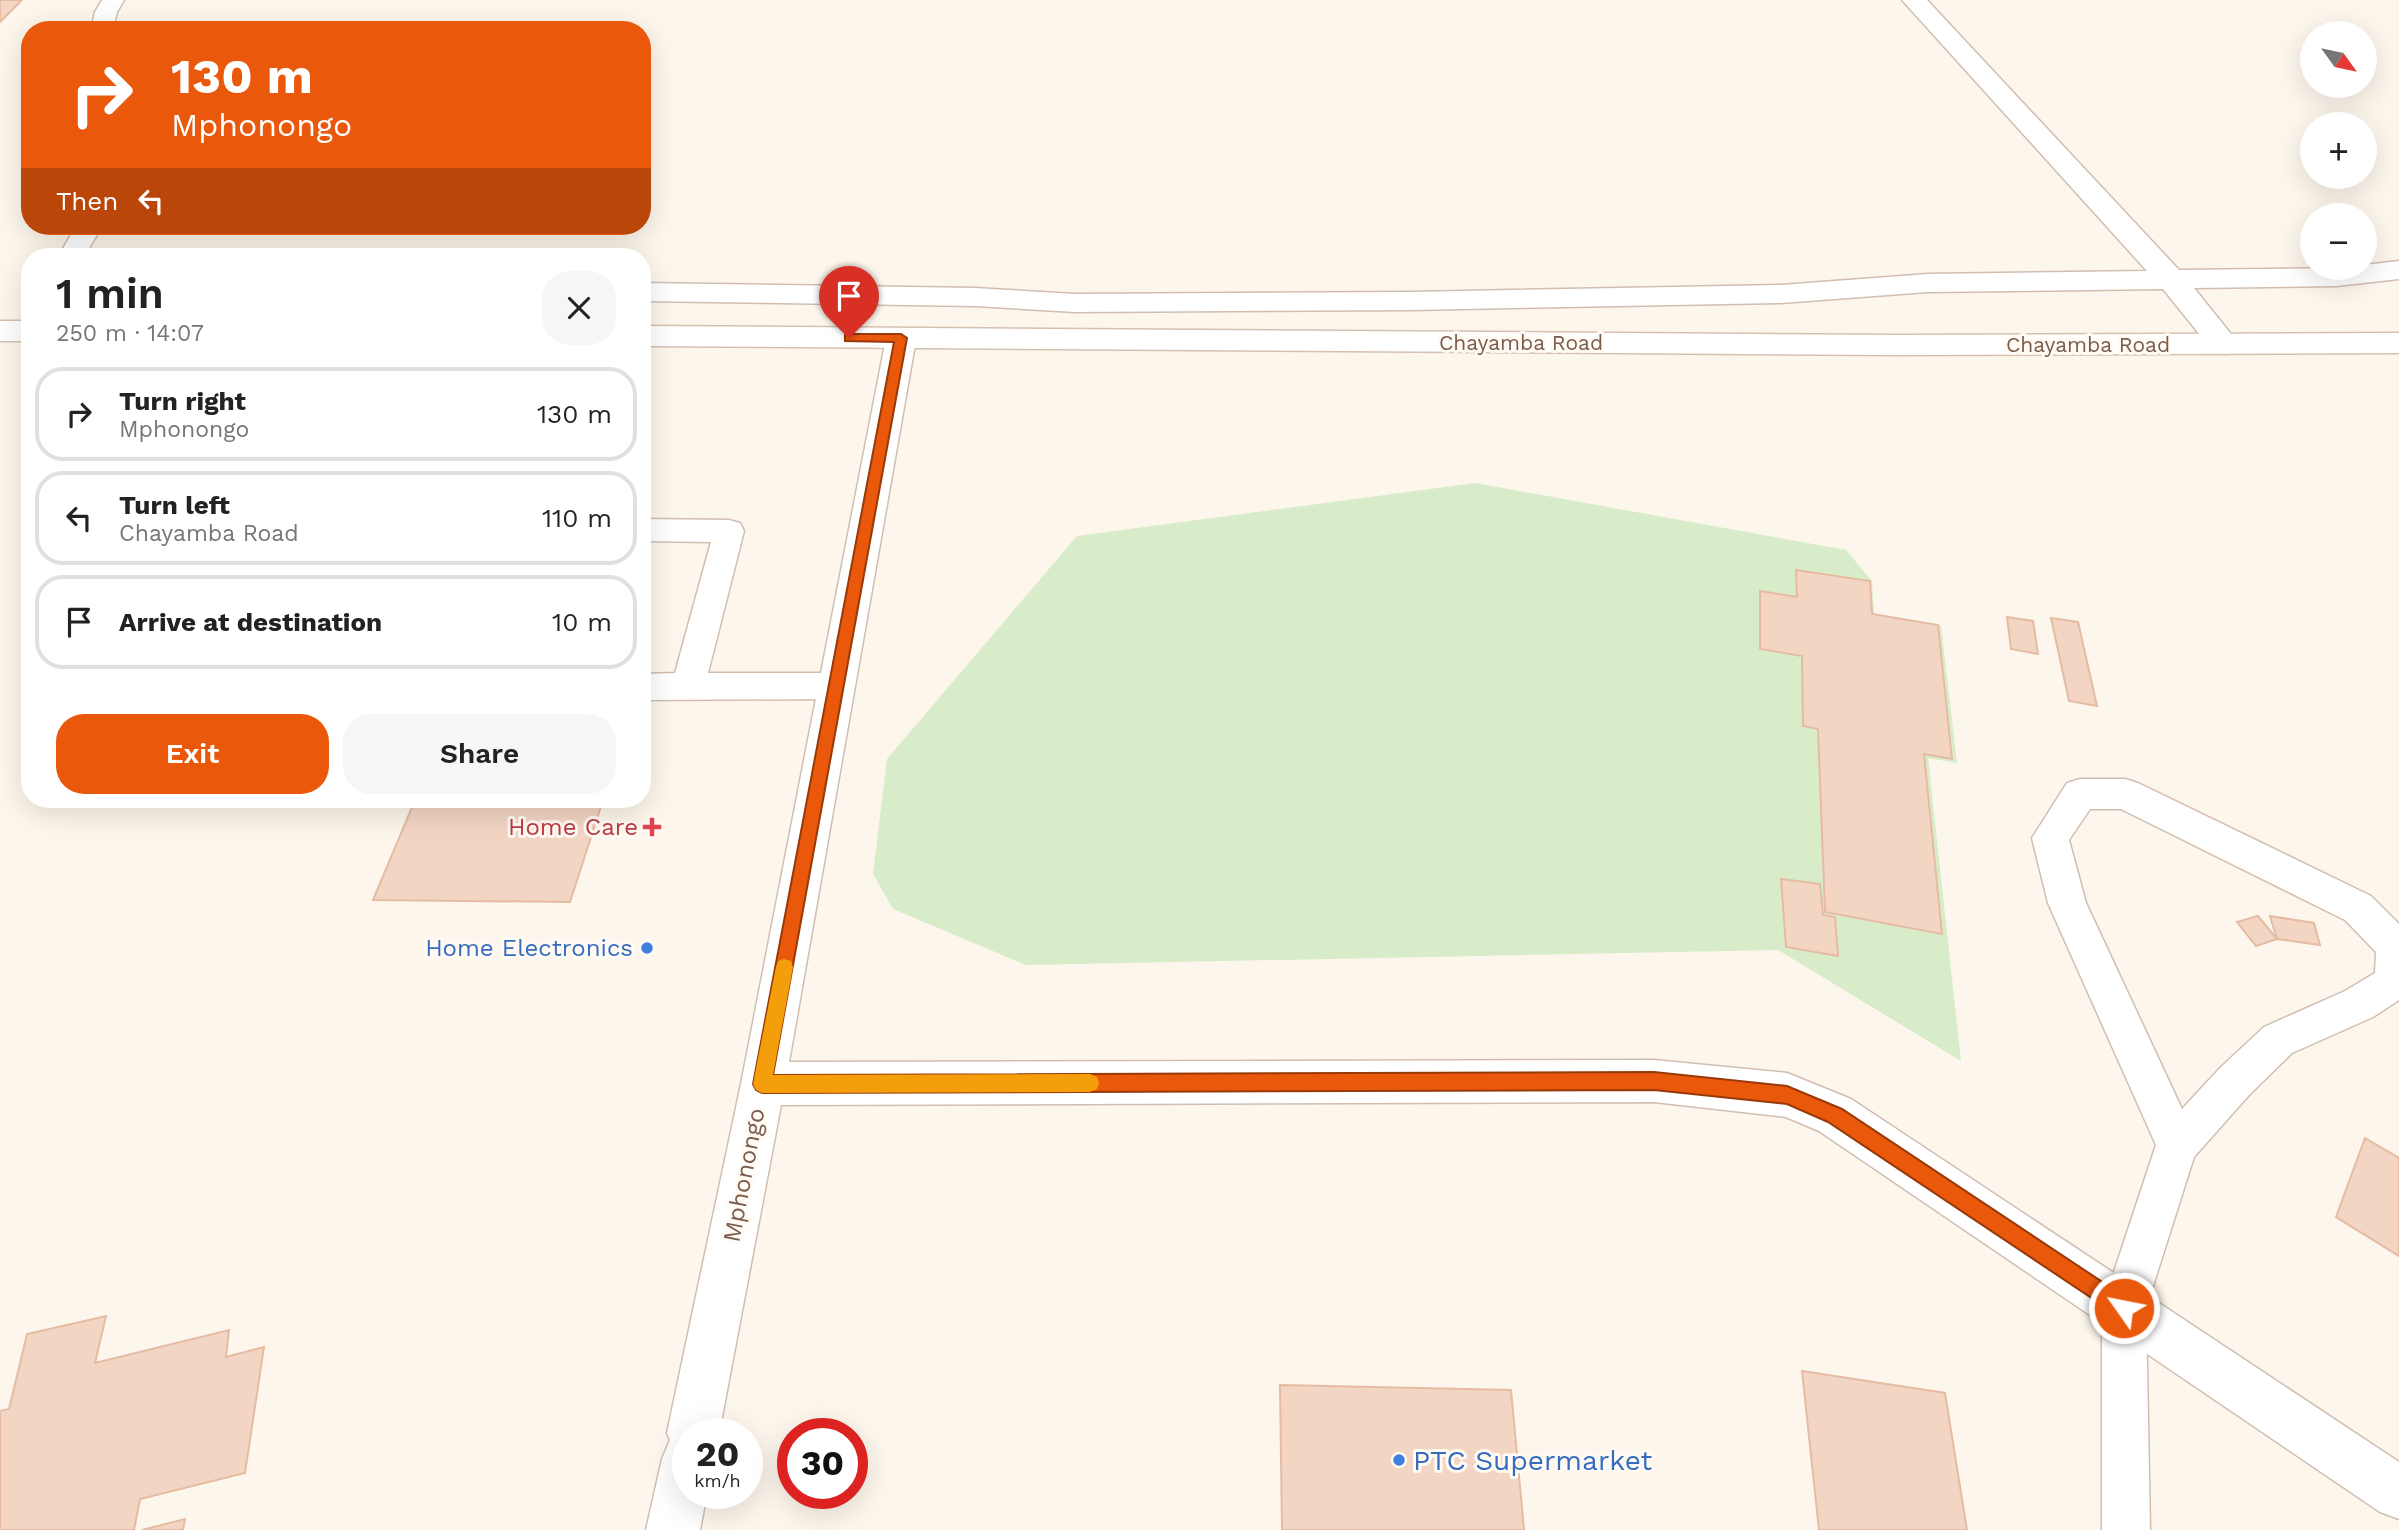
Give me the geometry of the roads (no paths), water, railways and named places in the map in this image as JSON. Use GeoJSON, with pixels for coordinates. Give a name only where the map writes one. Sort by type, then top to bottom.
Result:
{"type":"FeatureCollection","features":[{"type":"Feature","properties":{"kind":"street"},"geometry":{"type":"LineString","coordinates":[[1913,0],[2171,279],[2224,344]]}},
{"type":"Feature","properties":{"kind":"street"},"geometry":{"type":"LineString","coordinates":[[651,292],[975,297],[1075,303],[1411,301],[1781,293],[1928,283],[2336,277],[2399,270]]}},
{"type":"Feature","properties":{"kind":"street","name":"Chayamba Road"},"geometry":{"type":"LineString","coordinates":[[651,337],[1898,345],[2399,343]]}},
{"type":"Feature","properties":{"kind":"street","name":"Mphonongo"},"geometry":{"type":"LineString","coordinates":[[696,1418],[762,1084],[901,338]]}},
{"type":"Feature","properties":{"kind":"street"},"geometry":{"type":"LineString","coordinates":[[762,1084],[1654,1081],[1787,1095],[1835,1115],[2399,1493]]}},
{"type":"Feature","properties":{"kind":"street"},"geometry":{"type":"LineString","coordinates":[[674,1530],[678,1509]]}},
{"type":"Feature","properties":{"kind":"lane"},"geometry":{"type":"LineString","coordinates":[[104,21],[113,0]]}},
{"type":"Feature","properties":{"kind":"lane"},"geometry":{"type":"LineString","coordinates":[[651,530],[729,531],[688,686]]}},
{"type":"Feature","properties":{"kind":"lane"},"geometry":{"type":"LineString","coordinates":[[651,687],[837,686]]}},
{"type":"Feature","properties":{"kind":"lane"},"geometry":{"type":"LineString","coordinates":[[2126,1530],[2124,1308],[2177,1145],[2235,1081],[2278,1040],[2359,1004],[2394,982],[2395,946],[2358,908],[2125,794],[2080,794],[2050,838],[2067,903],[2177,1145]]}},
{"type":"Feature","properties":{"kind":"place","name":"Home Care"},"geometry":{"type":"Point","coordinates":[652,827]}},
{"type":"Feature","properties":{"kind":"place","name":"Home Electronics"},"geometry":{"type":"Point","coordinates":[647,948]}},
{"type":"Feature","properties":{"kind":"place","name":"PTC Supermarket"},"geometry":{"type":"Point","coordinates":[1399,1460]}}]}
